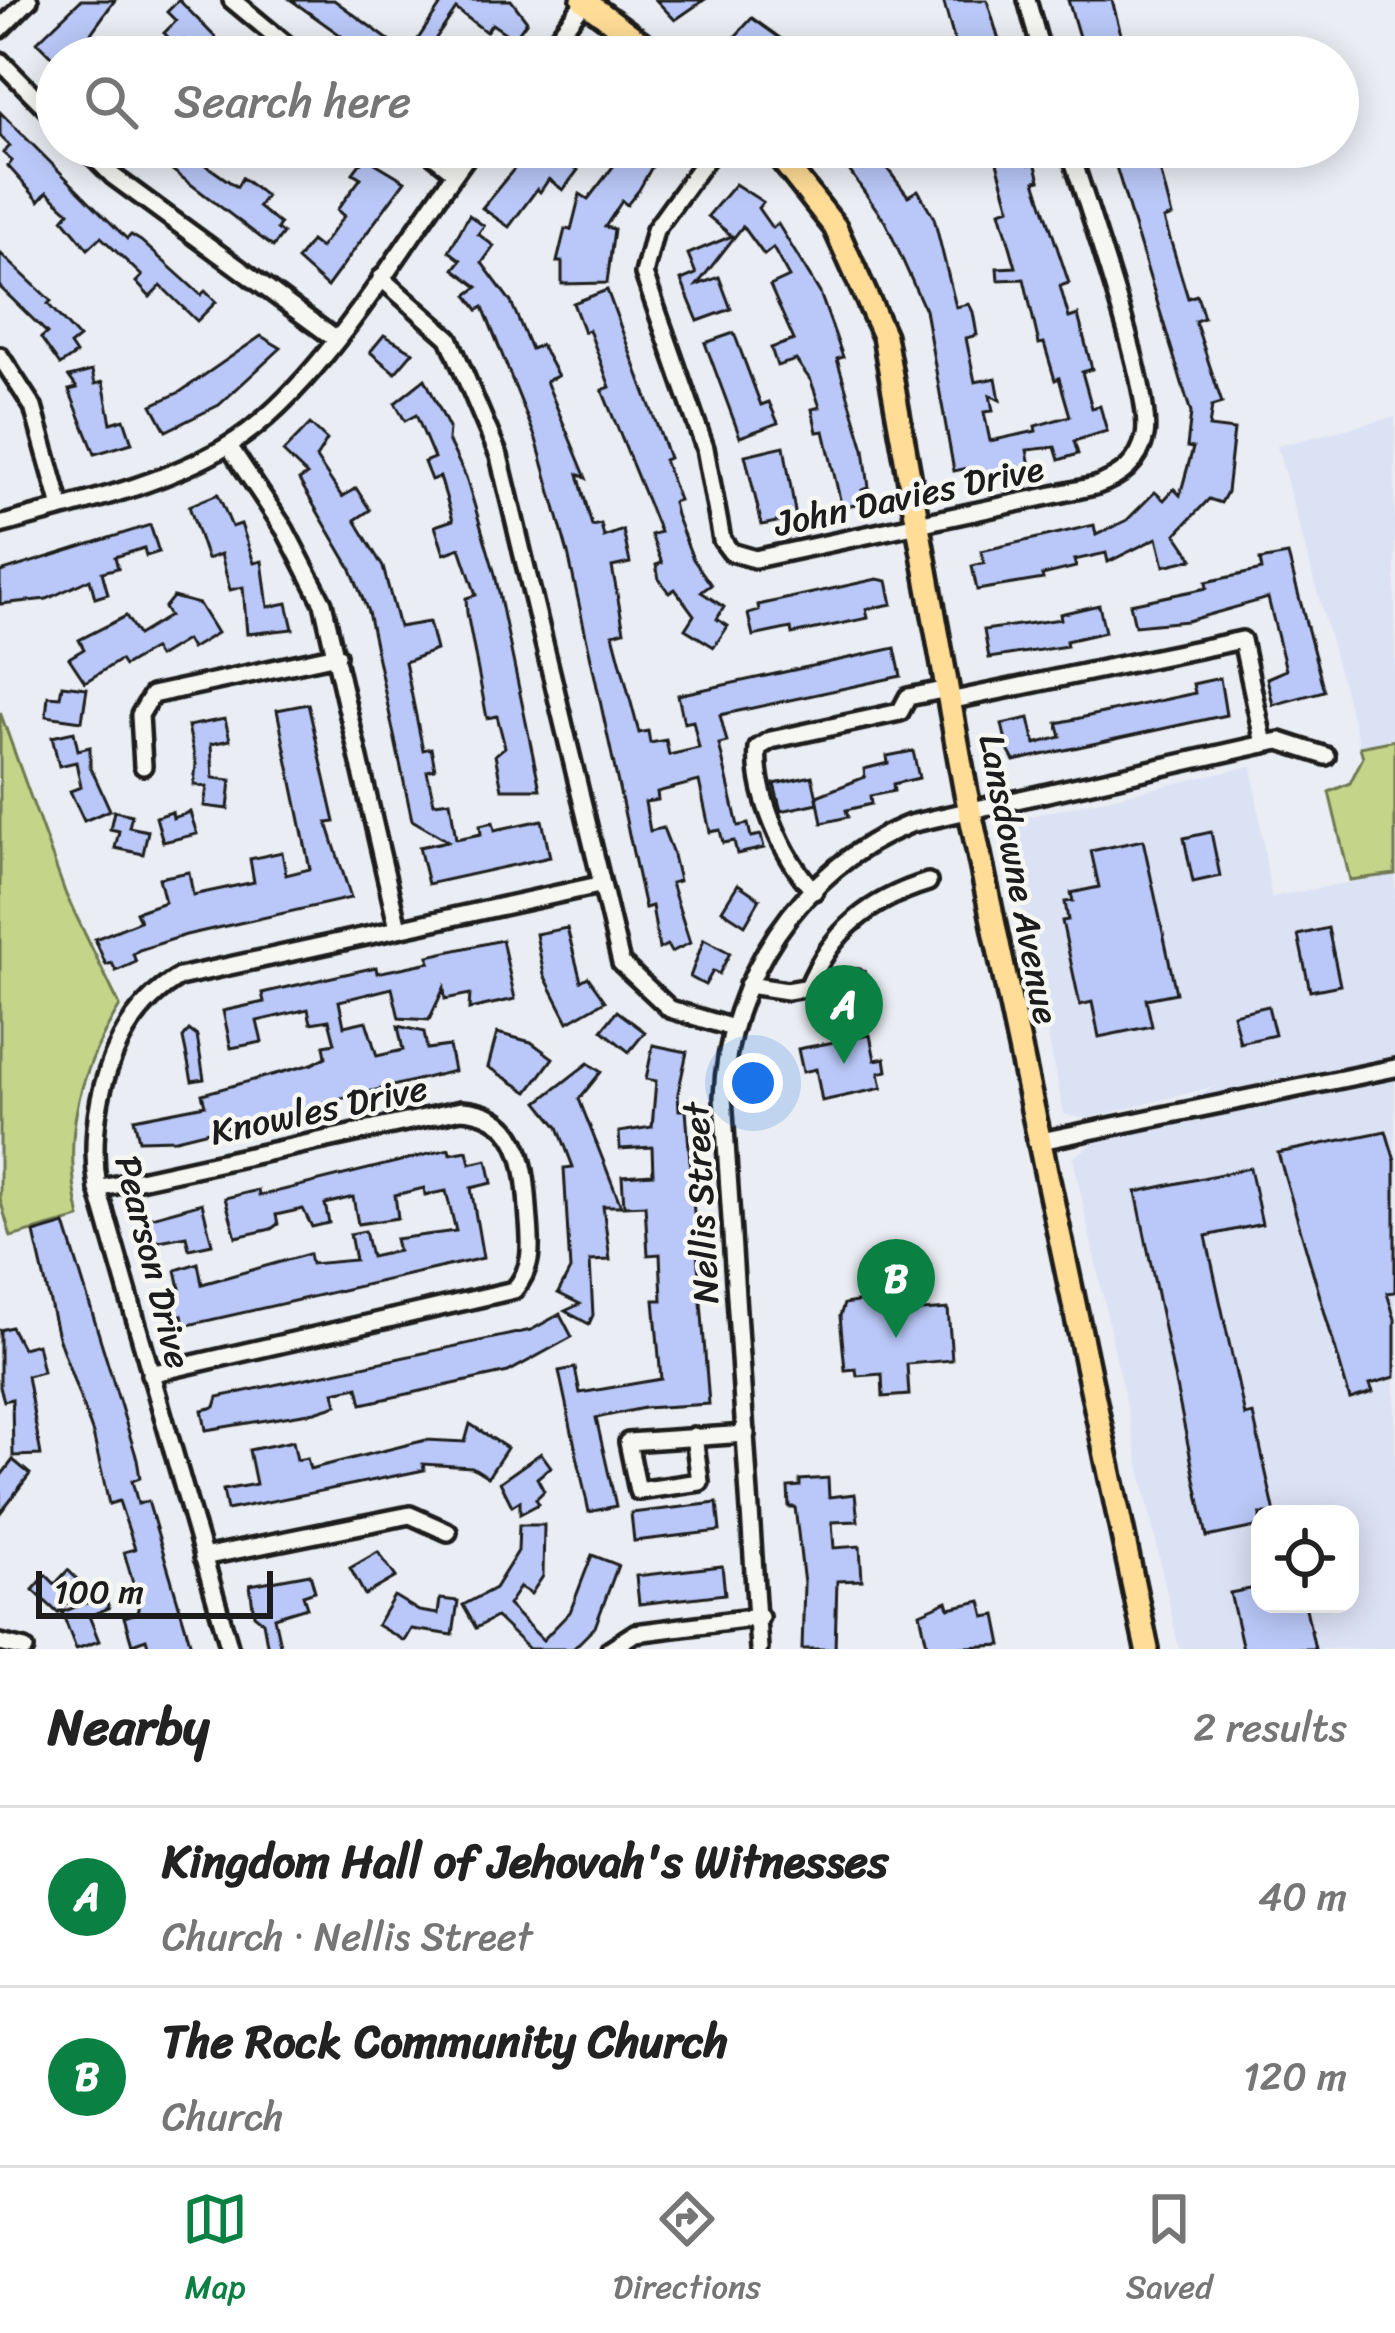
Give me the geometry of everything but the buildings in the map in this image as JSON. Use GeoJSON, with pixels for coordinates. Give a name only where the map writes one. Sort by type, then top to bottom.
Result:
{"type":"FeatureCollection","features":[{"type":"Feature","properties":{"kind":"main road"},"geometry":{"type":"LineString","coordinates":[[584,0],[632,36]]}},
{"type":"Feature","properties":{"kind":"main road","name":"Lansdowne Avenue"},"geometry":{"type":"LineString","coordinates":[[789,168],[835,226],[870,297],[896,385],[970,809],[1036,1142],[1148,1649]]}},
{"type":"Feature","properties":{"kind":"street"},"geometry":{"type":"LineString","coordinates":[[0,29],[29,0]]}},
{"type":"Feature","properties":{"kind":"street"},"geometry":{"type":"LineString","coordinates":[[232,0],[276,36]]}},
{"type":"Feature","properties":{"kind":"street"},"geometry":{"type":"LineString","coordinates":[[557,36],[584,0]]}},
{"type":"Feature","properties":{"kind":"street"},"geometry":{"type":"LineString","coordinates":[[1027,0],[1037,36]]}},
{"type":"Feature","properties":{"kind":"street"},"geometry":{"type":"LineString","coordinates":[[0,61],[36,98]]}},
{"type":"Feature","properties":{"kind":"street"},"geometry":{"type":"LineString","coordinates":[[105,168],[334,338]]}},
{"type":"Feature","properties":{"kind":"street"},"geometry":{"type":"LineString","coordinates":[[450,168],[455,172]]}},
{"type":"Feature","properties":{"kind":"street"},"geometry":{"type":"LineString","coordinates":[[0,525],[168,474],[229,446],[295,387],[381,278],[458,168]]}},
{"type":"Feature","properties":{"kind":"street","name":"John Davies Drive"},"geometry":{"type":"LineString","coordinates":[[700,168],[656,230],[644,274],[706,448],[722,540],[731,552],[755,559],[1096,486],[1123,473],[1137,458],[1146,409],[1075,168]]}},
{"type":"Feature","properties":{"kind":"street"},"geometry":{"type":"LineString","coordinates":[[381,278],[449,338],[499,456],[530,568],[616,950],[635,980],[670,1009],[733,1028]]}},
{"type":"Feature","properties":{"kind":"street"},"geometry":{"type":"LineString","coordinates":[[0,356],[33,407],[62,508]]}},
{"type":"Feature","properties":{"kind":"street"},"geometry":{"type":"LineString","coordinates":[[229,446],[314,584],[337,656],[398,928]]}},
{"type":"Feature","properties":{"kind":"street"},"geometry":{"type":"LineString","coordinates":[[814,891],[800,877],[770,813],[759,747],[900,712],[908,697],[949,695],[1242,640],[1264,744]]}},
{"type":"Feature","properties":{"kind":"street"},"geometry":{"type":"LineString","coordinates":[[143,766],[140,715],[152,695],[337,656]]}},
{"type":"Feature","properties":{"kind":"street","name":"Nellis Street"},"geometry":{"type":"LineString","coordinates":[[759,1649],[723,1098],[733,1028],[748,986],[780,930],[814,891],[891,832],[970,809],[1264,744],[1280,742],[1326,756]]}},
{"type":"Feature","properties":{"kind":"street"},"geometry":{"type":"LineString","coordinates":[[808,987],[840,931],[874,901],[928,882]]}},
{"type":"Feature","properties":{"kind":"street","name":"Pearson Drive"},"geometry":{"type":"LineString","coordinates":[[230,1649],[98,1189],[93,1128],[104,1082],[124,1039],[159,991],[192,972],[599,884]]}},
{"type":"Feature","properties":{"kind":"street"},"geometry":{"type":"LineString","coordinates":[[748,986],[808,987],[857,979]]}},
{"type":"Feature","properties":{"kind":"street"},"geometry":{"type":"LineString","coordinates":[[1036,1142],[1395,1068]]}},
{"type":"Feature","properties":{"kind":"street","name":"Knowles Drive"},"geometry":{"type":"LineString","coordinates":[[98,1189],[461,1110],[496,1119],[524,1155],[531,1258],[514,1291],[150,1374]]}},
{"type":"Feature","properties":{"kind":"street"},"geometry":{"type":"LineString","coordinates":[[694,1436],[700,1482],[638,1491],[628,1442],[694,1436],[746,1434]]}},
{"type":"Feature","properties":{"kind":"street"},"geometry":{"type":"LineString","coordinates":[[203,1558],[410,1515],[448,1532]]}},
{"type":"Feature","properties":{"kind":"street"},"geometry":{"type":"LineString","coordinates":[[610,1649],[635,1633],[760,1618]]}},
{"type":"Feature","properties":{"kind":"street"},"geometry":{"type":"LineString","coordinates":[[0,1643],[26,1649]]}},
{"type":"Feature","properties":{"kind":"shaded area"},"geometry":{"type":"Polygon","coordinates":[[[1395,417],[1395,740],[1360,747],[1277,446],[1395,417]]]}},
{"type":"Feature","properties":{"kind":"shaded area"},"geometry":{"type":"Polygon","coordinates":[[[1252,766],[1271,897],[1395,874],[1395,1649],[1179,1649],[1073,1158],[1090,1145],[1216,1086],[1086,1119],[1064,1114],[1004,822],[1252,766]]]}},
{"type":"Feature","properties":{"kind":"green space"},"geometry":{"type":"Polygon","coordinates":[[[0,712],[66,895],[120,1006],[93,1057],[77,1108],[73,1161],[80,1218],[11,1237],[0,1199],[0,712]]]}},
{"type":"Feature","properties":{"kind":"green space"},"geometry":{"type":"Polygon","coordinates":[[[1395,740],[1395,874],[1350,880],[1329,792],[1350,783],[1363,757],[1360,747],[1395,740]]]}},
{"type":"Feature","properties":{"kind":"place","name":"Kingdom Hall of Jehovah's Witnesses"},"geometry":{"type":"Point","coordinates":[844,1064]}},
{"type":"Feature","properties":{"kind":"place","name":"The Rock Community Church"},"geometry":{"type":"Point","coordinates":[896,1338]}}]}
